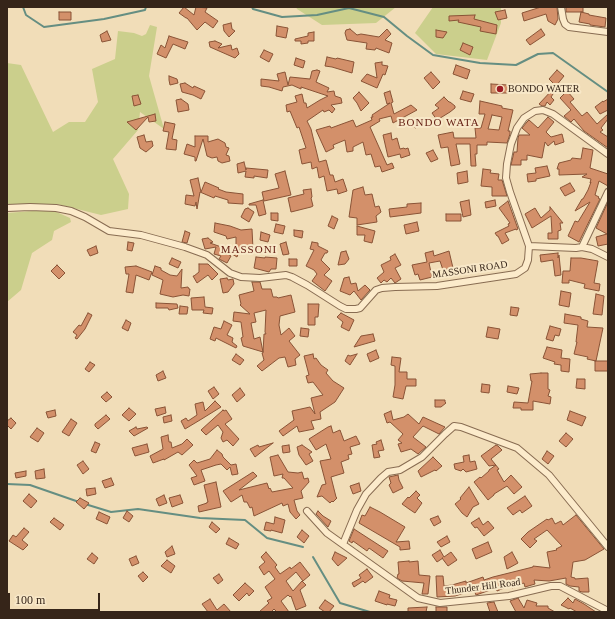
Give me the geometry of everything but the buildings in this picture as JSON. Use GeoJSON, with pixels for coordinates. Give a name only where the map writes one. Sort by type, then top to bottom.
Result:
{"type":"FeatureCollection","features":[{"type":"Feature","properties":{"kind":"street"},"geometry":{"type":"LineString","coordinates":[[561,7],[563,19],[569,27],[608,32]]}},
{"type":"Feature","properties":{"kind":"street","name":"MASSONI ROAD"},"geometry":{"type":"LineString","coordinates":[[7,208],[56,208],[71,211],[85,217],[109,231],[141,235],[185,247],[207,255],[230,273],[241,277],[260,278],[286,275],[292,277],[340,306],[352,310],[360,308],[376,290],[382,288],[437,286],[516,274],[525,268],[528,260],[529,246],[506,178],[511,144],[517,128],[524,118],[535,111],[542,110],[553,114],[608,154]]}},
{"type":"Feature","properties":{"kind":"street"},"geometry":{"type":"LineString","coordinates":[[582,247],[608,192]]}},
{"type":"Feature","properties":{"kind":"street"},"geometry":{"type":"LineString","coordinates":[[529,246],[564,248],[582,247],[592,249],[608,257]]}},
{"type":"Feature","properties":{"kind":"street"},"geometry":{"type":"LineString","coordinates":[[343,544],[357,510],[366,494],[381,478],[388,472],[400,470],[422,457],[454,426],[461,427],[517,448],[549,475],[608,547]]}},
{"type":"Feature","properties":{"kind":"street","name":"Thunder Hill Road"},"geometry":{"type":"LineString","coordinates":[[307,510],[327,533],[418,598],[440,603],[509,596],[551,586],[560,586],[608,611]]}},
{"type":"Feature","properties":{"kind":"green space"},"geometry":{"type":"Polygon","coordinates":[[[296,7],[396,7],[376,23],[322,25],[296,7]]]}},
{"type":"Feature","properties":{"kind":"green space"},"geometry":{"type":"Polygon","coordinates":[[[433,7],[501,7],[501,23],[487,60],[436,54],[415,33],[433,7]]]}},
{"type":"Feature","properties":{"kind":"green space"},"geometry":{"type":"Polygon","coordinates":[[[150,25],[157,27],[149,76],[164,129],[140,112],[138,130],[113,159],[129,194],[128,209],[101,215],[57,204],[32,204],[7,208],[7,63],[21,65],[53,132],[69,122],[85,122],[98,102],[92,69],[115,59],[118,31],[134,33],[142,36],[146,34],[150,25]]]}},
{"type":"Feature","properties":{"kind":"green space"},"geometry":{"type":"Polygon","coordinates":[[[52,210],[70,218],[71,222],[54,231],[52,240],[32,253],[21,290],[7,302],[7,213],[52,210]]]}},
{"type":"Feature","properties":{"kind":"waterway"},"geometry":{"type":"LineString","coordinates":[[23,7],[26,15],[44,27],[104,19],[145,10],[146,7]]}},
{"type":"Feature","properties":{"kind":"waterway"},"geometry":{"type":"LineString","coordinates":[[252,7],[253,9],[282,17],[317,15],[349,8],[384,17],[433,55],[480,63],[516,65],[538,54],[553,53],[608,92]]}},
{"type":"Feature","properties":{"kind":"waterway"},"geometry":{"type":"LineString","coordinates":[[7,484],[30,485],[79,502]]}},
{"type":"Feature","properties":{"kind":"waterway"},"geometry":{"type":"LineString","coordinates":[[85,504],[111,512],[138,509],[200,518],[245,520],[267,538],[303,547]]}},
{"type":"Feature","properties":{"kind":"waterway"},"geometry":{"type":"LineString","coordinates":[[313,557],[340,603],[370,612]]}},
{"type":"Feature","properties":{"kind":"place","name":"BONDO WATER"},"geometry":{"type":"Point","coordinates":[500,89]}},
{"type":"Feature","properties":{"kind":"district","name":"BONDO WATA"},"geometry":{"type":"Point","coordinates":[439,123]}},
{"type":"Feature","properties":{"kind":"district","name":"MASSONI"},"geometry":{"type":"Point","coordinates":[249,250]}}]}
